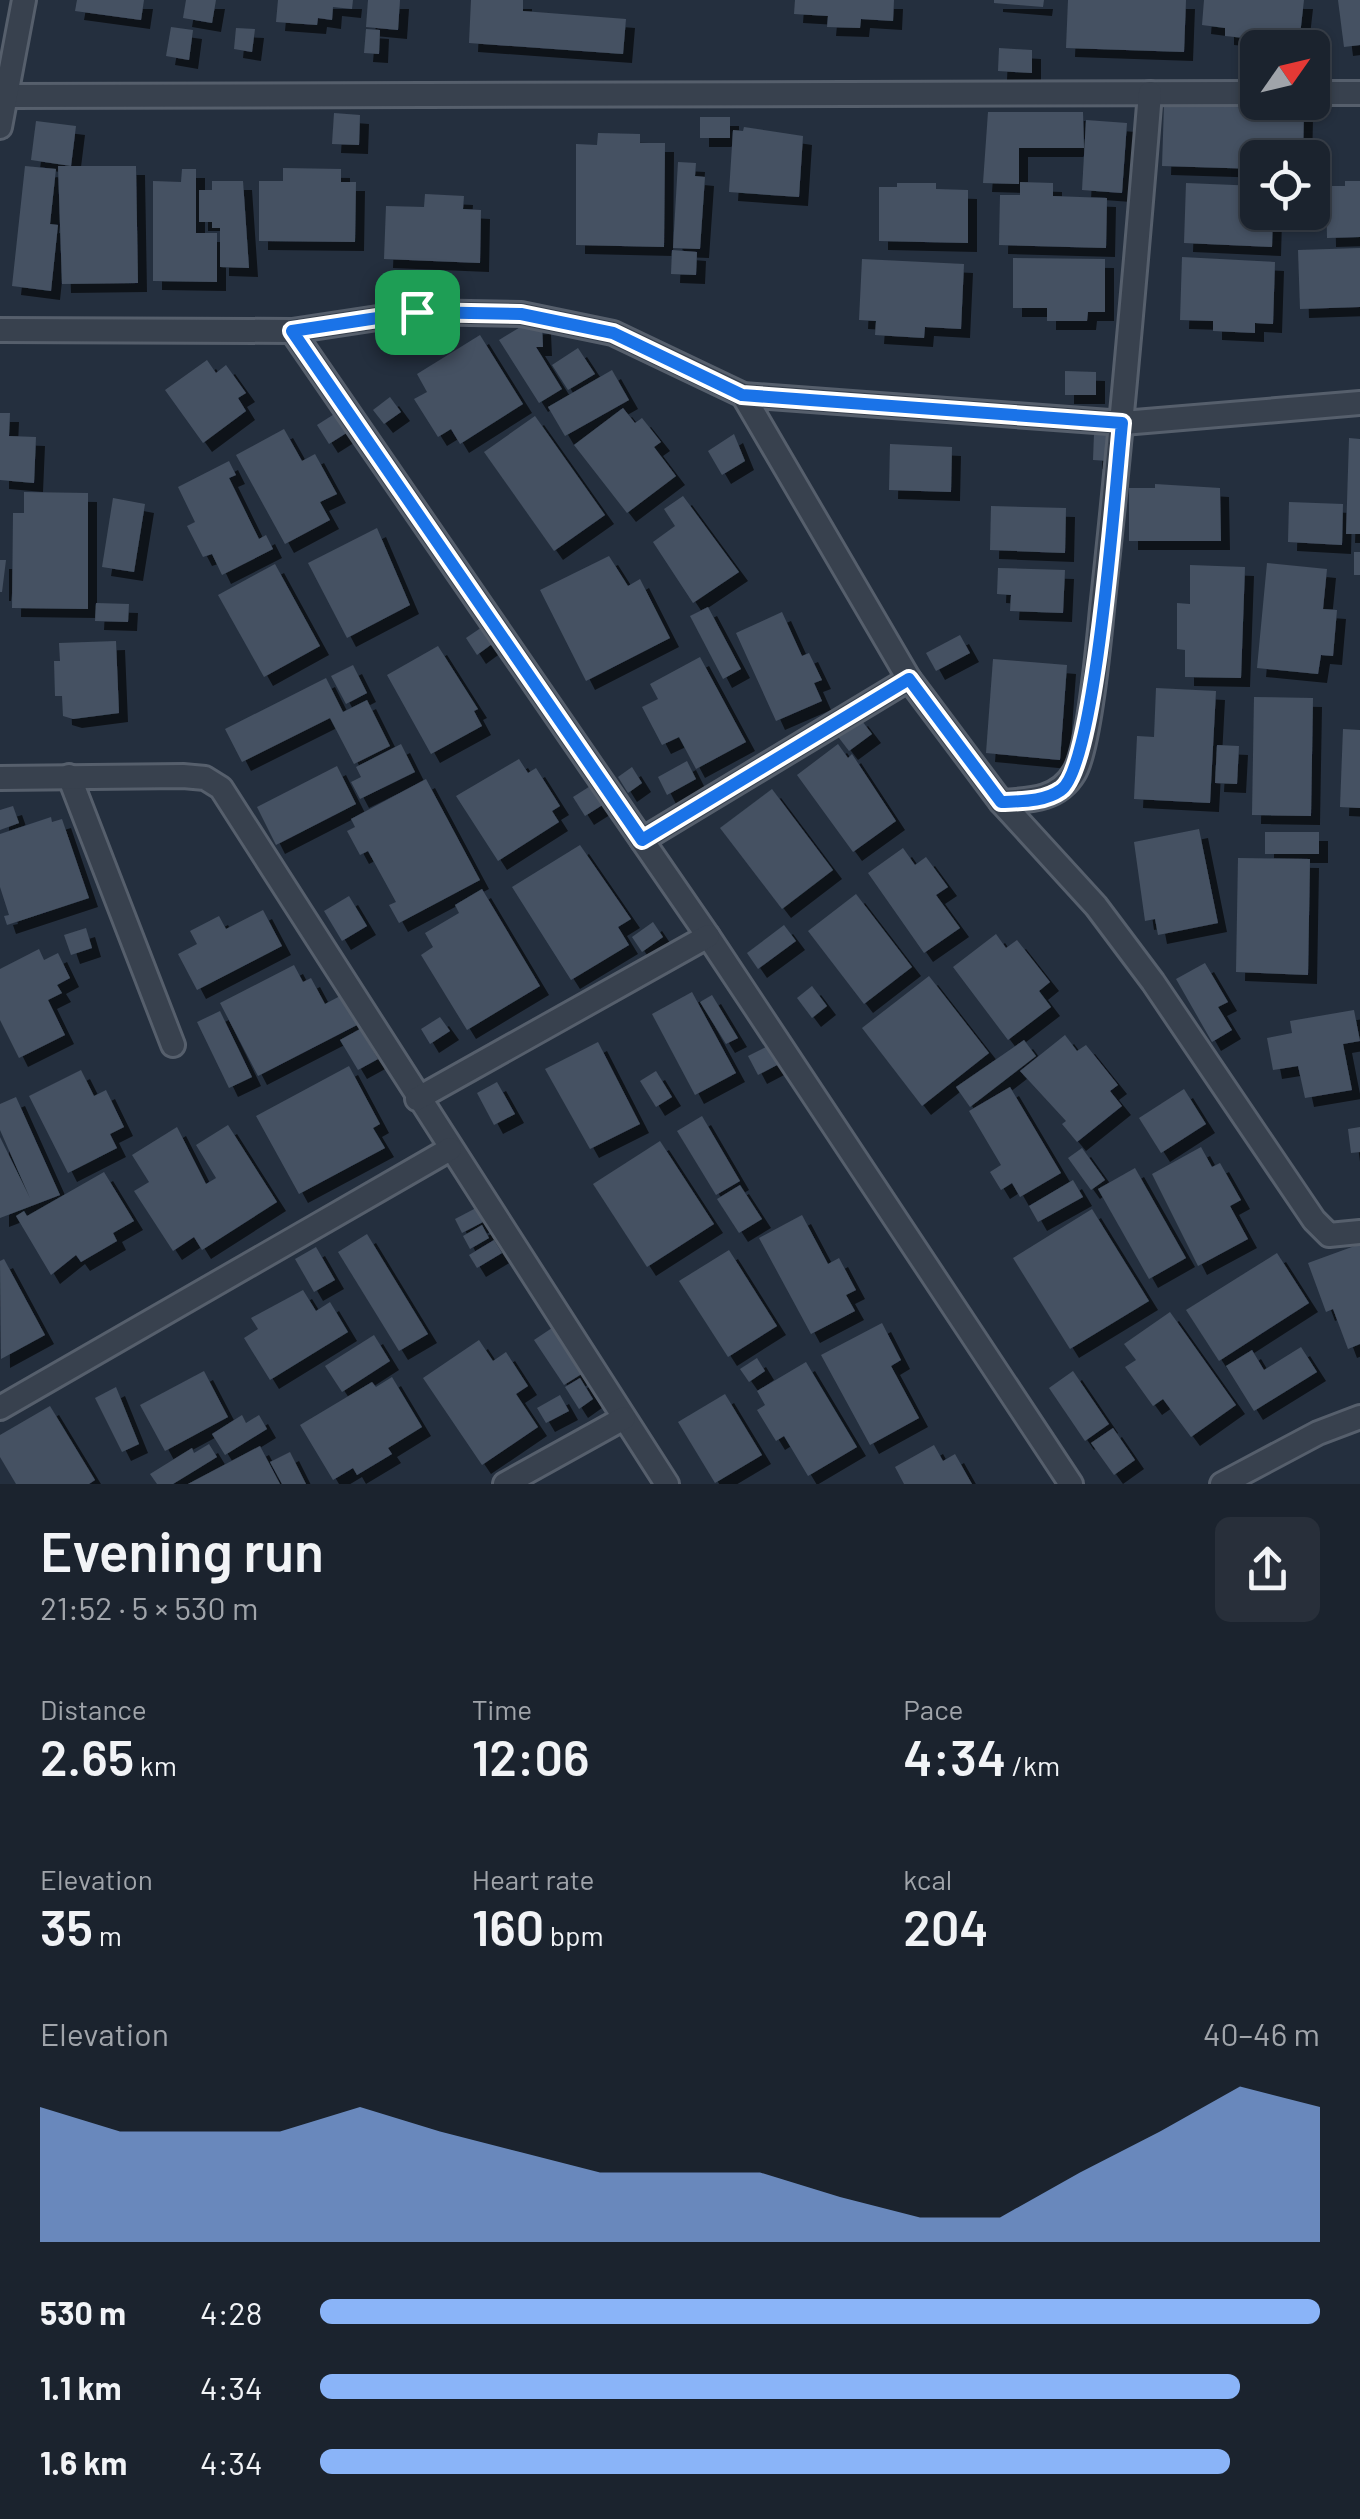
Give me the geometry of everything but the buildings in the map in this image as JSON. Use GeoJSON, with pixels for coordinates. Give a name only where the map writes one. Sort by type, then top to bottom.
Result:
{"type":"FeatureCollection","features":[{"type":"Feature","properties":{"kind":"street"},"geometry":{"type":"LineString","coordinates":[[0,127],[7,96],[9,29],[24,0]]}},
{"type":"Feature","properties":{"kind":"street"},"geometry":{"type":"LineString","coordinates":[[1330,92],[1360,92]]}},
{"type":"Feature","properties":{"kind":"street"},"geometry":{"type":"LineString","coordinates":[[1001,802],[1034,800],[1062,790],[1078,768],[1096,664],[1122,423],[1150,93]]}},
{"type":"Feature","properties":{"kind":"street"},"geometry":{"type":"LineString","coordinates":[[7,96],[1240,93]]}},
{"type":"Feature","properties":{"kind":"street"},"geometry":{"type":"LineString","coordinates":[[0,330],[292,331],[417,312],[521,314],[613,333],[742,395],[1122,423],[1360,403]]}},
{"type":"Feature","properties":{"kind":"street"},"geometry":{"type":"LineString","coordinates":[[292,331],[708,936],[1071,1484]]}},
{"type":"Feature","properties":{"kind":"street"},"geometry":{"type":"LineString","coordinates":[[742,395],[909,679],[1001,802],[1096,906],[1153,982],[1314,1220],[1329,1234],[1360,1232]]}},
{"type":"Feature","properties":{"kind":"street"},"geometry":{"type":"LineString","coordinates":[[642,840],[909,679]]}},
{"type":"Feature","properties":{"kind":"street"},"geometry":{"type":"LineString","coordinates":[[69,776],[174,1045]]}},
{"type":"Feature","properties":{"kind":"street"},"geometry":{"type":"LineString","coordinates":[[0,778],[183,776],[205,778],[221,788],[416,1098],[667,1484]]}},
{"type":"Feature","properties":{"kind":"street"},"geometry":{"type":"LineString","coordinates":[[416,1098],[708,936]]}},
{"type":"Feature","properties":{"kind":"street"},"geometry":{"type":"LineString","coordinates":[[0,1408],[450,1150]]}},
{"type":"Feature","properties":{"kind":"street"},"geometry":{"type":"LineString","coordinates":[[1222,1484],[1318,1433],[1360,1417]]}},
{"type":"Feature","properties":{"kind":"street"},"geometry":{"type":"LineString","coordinates":[[505,1484],[624,1418]]}},
{"type":"Feature","properties":{"kind":"route"},"geometry":{"type":"LineString","coordinates":[[417,312],[521,314],[613,333],[742,395],[1122,423],[1096,664],[1078,768],[1062,790],[1034,800],[1001,802],[909,679],[642,840],[292,331],[417,312]]}}]}
